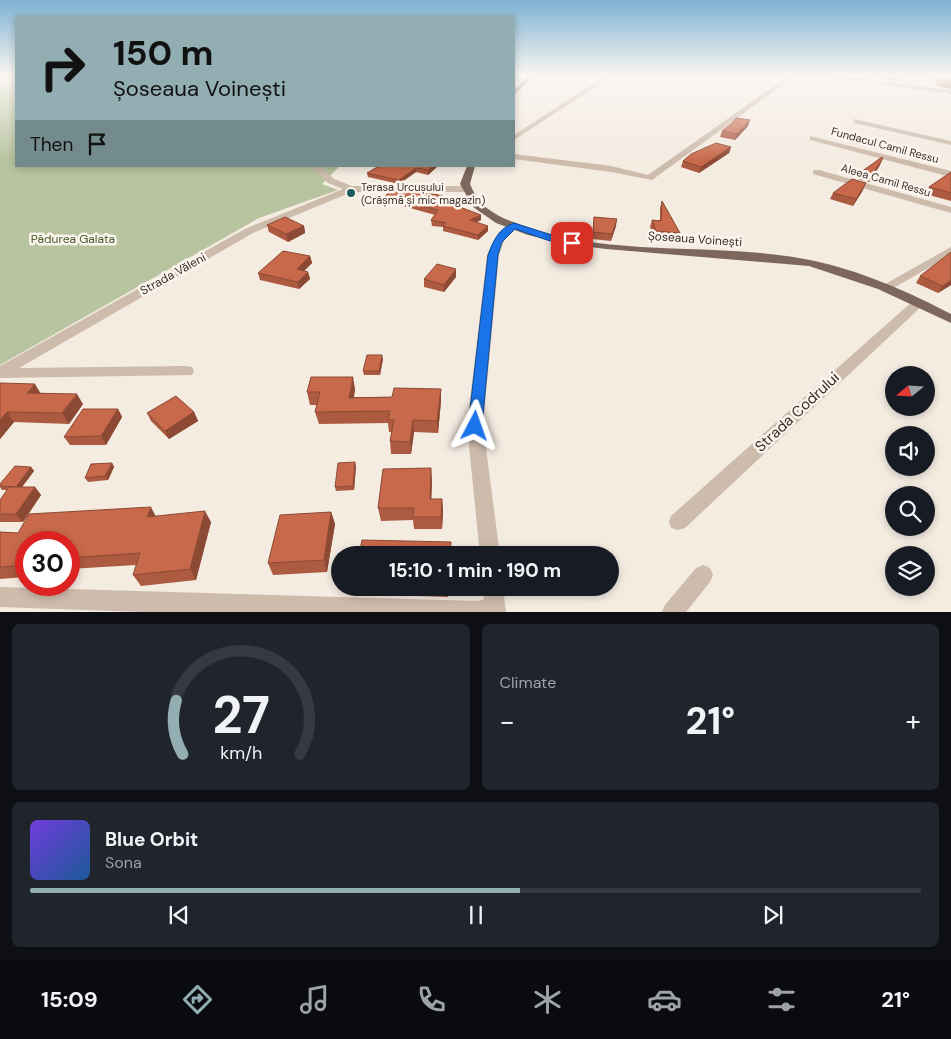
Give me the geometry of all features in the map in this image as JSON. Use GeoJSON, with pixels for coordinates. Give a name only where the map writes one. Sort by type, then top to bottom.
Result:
{"type":"FeatureCollection","features":[{"type":"Feature","properties":{"kind":"main road"},"geometry":{"type":"LineString","coordinates":[[466,189],[465,180],[472,167]]}},
{"type":"Feature","properties":{"kind":"main road","name":"Șoseaua Voinești"},"geometry":{"type":"LineString","coordinates":[[466,189],[479,207],[514,226],[550,238],[591,245],[809,263],[836,269],[886,287],[918,303],[949,315]]}},
{"type":"Feature","properties":{"kind":"street"},"geometry":{"type":"LineString","coordinates":[[515,137],[565,105]]}},
{"type":"Feature","properties":{"kind":"street"},"geometry":{"type":"LineString","coordinates":[[515,156],[611,169],[649,178],[753,105]]}},
{"type":"Feature","properties":{"kind":"street"},"geometry":{"type":"LineString","coordinates":[[856,121],[951,144]]}},
{"type":"Feature","properties":{"kind":"street","name":"Fundacul Camil Ressu"},"geometry":{"type":"LineString","coordinates":[[813,138],[951,174]]}},
{"type":"Feature","properties":{"kind":"street"},"geometry":{"type":"LineString","coordinates":[[315,167],[331,181],[351,188],[466,189]]}},
{"type":"Feature","properties":{"kind":"street","name":"Aleea Camil Ressu"},"geometry":{"type":"LineString","coordinates":[[816,172],[951,210]]}},
{"type":"Feature","properties":{"kind":"street","name":"Strada Văleni"},"geometry":{"type":"LineString","coordinates":[[0,372],[249,231],[351,188]]}},
{"type":"Feature","properties":{"kind":"street"},"geometry":{"type":"LineString","coordinates":[[489,546],[475,426],[476,400],[493,255],[498,241],[507,230],[514,226]]}},
{"type":"Feature","properties":{"kind":"street"},"geometry":{"type":"LineString","coordinates":[[886,287],[951,250]]}},
{"type":"Feature","properties":{"kind":"street","name":"Strada Codrului"},"geometry":{"type":"LineString","coordinates":[[678,522],[888,328],[918,303]]}},
{"type":"Feature","properties":{"kind":"street"},"geometry":{"type":"LineString","coordinates":[[0,372],[187,371]]}},
{"type":"Feature","properties":{"kind":"street"},"geometry":{"type":"LineString","coordinates":[[672,612],[703,575]]}},
{"type":"Feature","properties":{"kind":"street"},"geometry":{"type":"LineString","coordinates":[[0,597],[478,611],[495,602]]}},
{"type":"Feature","properties":{"kind":"green space","name":"Pădurea Galata"},"geometry":{"type":"Polygon","coordinates":[[[0,105],[15,105],[15,167],[339,167],[322,184],[338,190],[259,218],[0,365],[0,105]]]}},
{"type":"Feature","properties":{"kind":"building"},"geometry":{"type":"Polygon","coordinates":[[[736,118],[750,120],[737,134],[722,131],[732,123],[736,118]]]}},
{"type":"Feature","properties":{"kind":"building"},"geometry":{"type":"Polygon","coordinates":[[[716,143],[731,147],[701,167],[683,161],[691,154],[716,143]]]}},
{"type":"Feature","properties":{"kind":"building"},"geometry":{"type":"Polygon","coordinates":[[[882,157],[872,175],[861,172],[882,157]]]}},
{"type":"Feature","properties":{"kind":"building"},"geometry":{"type":"Polygon","coordinates":[[[377,167],[432,167],[428,170],[416,168],[399,180],[367,173],[377,167]]]}},
{"type":"Feature","properties":{"kind":"building"},"geometry":{"type":"Polygon","coordinates":[[[951,172],[951,193],[929,187],[951,172]]]}},
{"type":"Feature","properties":{"kind":"building"},"geometry":{"type":"Polygon","coordinates":[[[852,179],[866,183],[856,199],[833,193],[852,179]]]}},
{"type":"Feature","properties":{"kind":"building"},"geometry":{"type":"Polygon","coordinates":[[[394,189],[409,189],[443,196],[439,199],[481,215],[470,220],[488,226],[478,235],[443,226],[446,223],[431,220],[438,210],[385,196],[394,189]]]}},
{"type":"Feature","properties":{"kind":"building"},"geometry":{"type":"Polygon","coordinates":[[[662,201],[680,233],[656,231],[652,220],[661,221],[662,201]]]}},
{"type":"Feature","properties":{"kind":"building"},"geometry":{"type":"Polygon","coordinates":[[[285,217],[304,226],[286,234],[267,225],[285,217]]]}},
{"type":"Feature","properties":{"kind":"building"},"geometry":{"type":"Polygon","coordinates":[[[594,217],[617,219],[612,234],[593,232],[594,217]]]}},
{"type":"Feature","properties":{"kind":"building"},"geometry":{"type":"Polygon","coordinates":[[[283,251],[310,256],[297,269],[308,272],[298,282],[258,273],[283,251]]]}},
{"type":"Feature","properties":{"kind":"building"},"geometry":{"type":"Polygon","coordinates":[[[951,252],[951,280],[943,286],[920,276],[951,252]]]}},
{"type":"Feature","properties":{"kind":"building"},"geometry":{"type":"Polygon","coordinates":[[[437,264],[456,269],[444,285],[424,279],[437,264]]]}},
{"type":"Feature","properties":{"kind":"building"},"geometry":{"type":"Polygon","coordinates":[[[367,355],[382,355],[379,371],[363,371],[367,355]]]}},
{"type":"Feature","properties":{"kind":"building"},"geometry":{"type":"Polygon","coordinates":[[[311,377],[353,377],[349,398],[392,397],[394,388],[441,389],[437,421],[413,420],[410,442],[390,441],[394,420],[388,420],[390,411],[315,412],[320,392],[307,392],[311,377]]]}},
{"type":"Feature","properties":{"kind":"building"},"geometry":{"type":"Polygon","coordinates":[[[0,383],[35,384],[27,393],[77,394],[62,413],[7,412],[0,420],[0,383]]]}},
{"type":"Feature","properties":{"kind":"building"},"geometry":{"type":"Polygon","coordinates":[[[176,396],[194,412],[165,431],[147,413],[176,396]]]}},
{"type":"Feature","properties":{"kind":"building"},"geometry":{"type":"Polygon","coordinates":[[[83,409],[118,409],[101,436],[64,437],[83,409]]]}},
{"type":"Feature","properties":{"kind":"building"},"geometry":{"type":"Polygon","coordinates":[[[355,462],[353,486],[335,487],[338,463],[355,462]]]}},
{"type":"Feature","properties":{"kind":"building"},"geometry":{"type":"Polygon","coordinates":[[[112,463],[105,476],[85,478],[91,464],[112,463]]]}},
{"type":"Feature","properties":{"kind":"building"},"geometry":{"type":"Polygon","coordinates":[[[15,466],[31,467],[16,487],[0,486],[0,484],[15,466]]]}},
{"type":"Feature","properties":{"kind":"building"},"geometry":{"type":"Polygon","coordinates":[[[431,468],[430,499],[442,499],[441,517],[413,517],[414,508],[378,508],[383,469],[431,468]]]}},
{"type":"Feature","properties":{"kind":"building"},"geometry":{"type":"Polygon","coordinates":[[[9,487],[35,487],[16,514],[0,514],[0,500],[9,487]]]}},
{"type":"Feature","properties":{"kind":"building"},"geometry":{"type":"Polygon","coordinates":[[[151,507],[147,517],[205,511],[190,569],[133,575],[140,553],[80,557],[80,531],[19,531],[29,514],[151,507]]]}},
{"type":"Feature","properties":{"kind":"building"},"geometry":{"type":"Polygon","coordinates":[[[331,512],[324,560],[268,563],[280,515],[331,512]]]}},
{"type":"Feature","properties":{"kind":"building"},"geometry":{"type":"Polygon","coordinates":[[[0,532],[15,533],[15,566],[0,567],[0,532]]]}},
{"type":"Feature","properties":{"kind":"building"},"geometry":{"type":"Polygon","coordinates":[[[362,540],[451,542],[451,546],[361,546],[362,540]]]}},
{"type":"Feature","properties":{"kind":"place","name":"Terasa Urcușului (Crâșmă și mic magazin)"},"geometry":{"type":"Point","coordinates":[351,193]}},
{"type":"Feature","properties":{"kind":"route"},"geometry":{"type":"LineString","coordinates":[[475,426],[476,400],[493,255],[498,241],[507,230],[514,226],[532,233],[572,243]]}}]}
